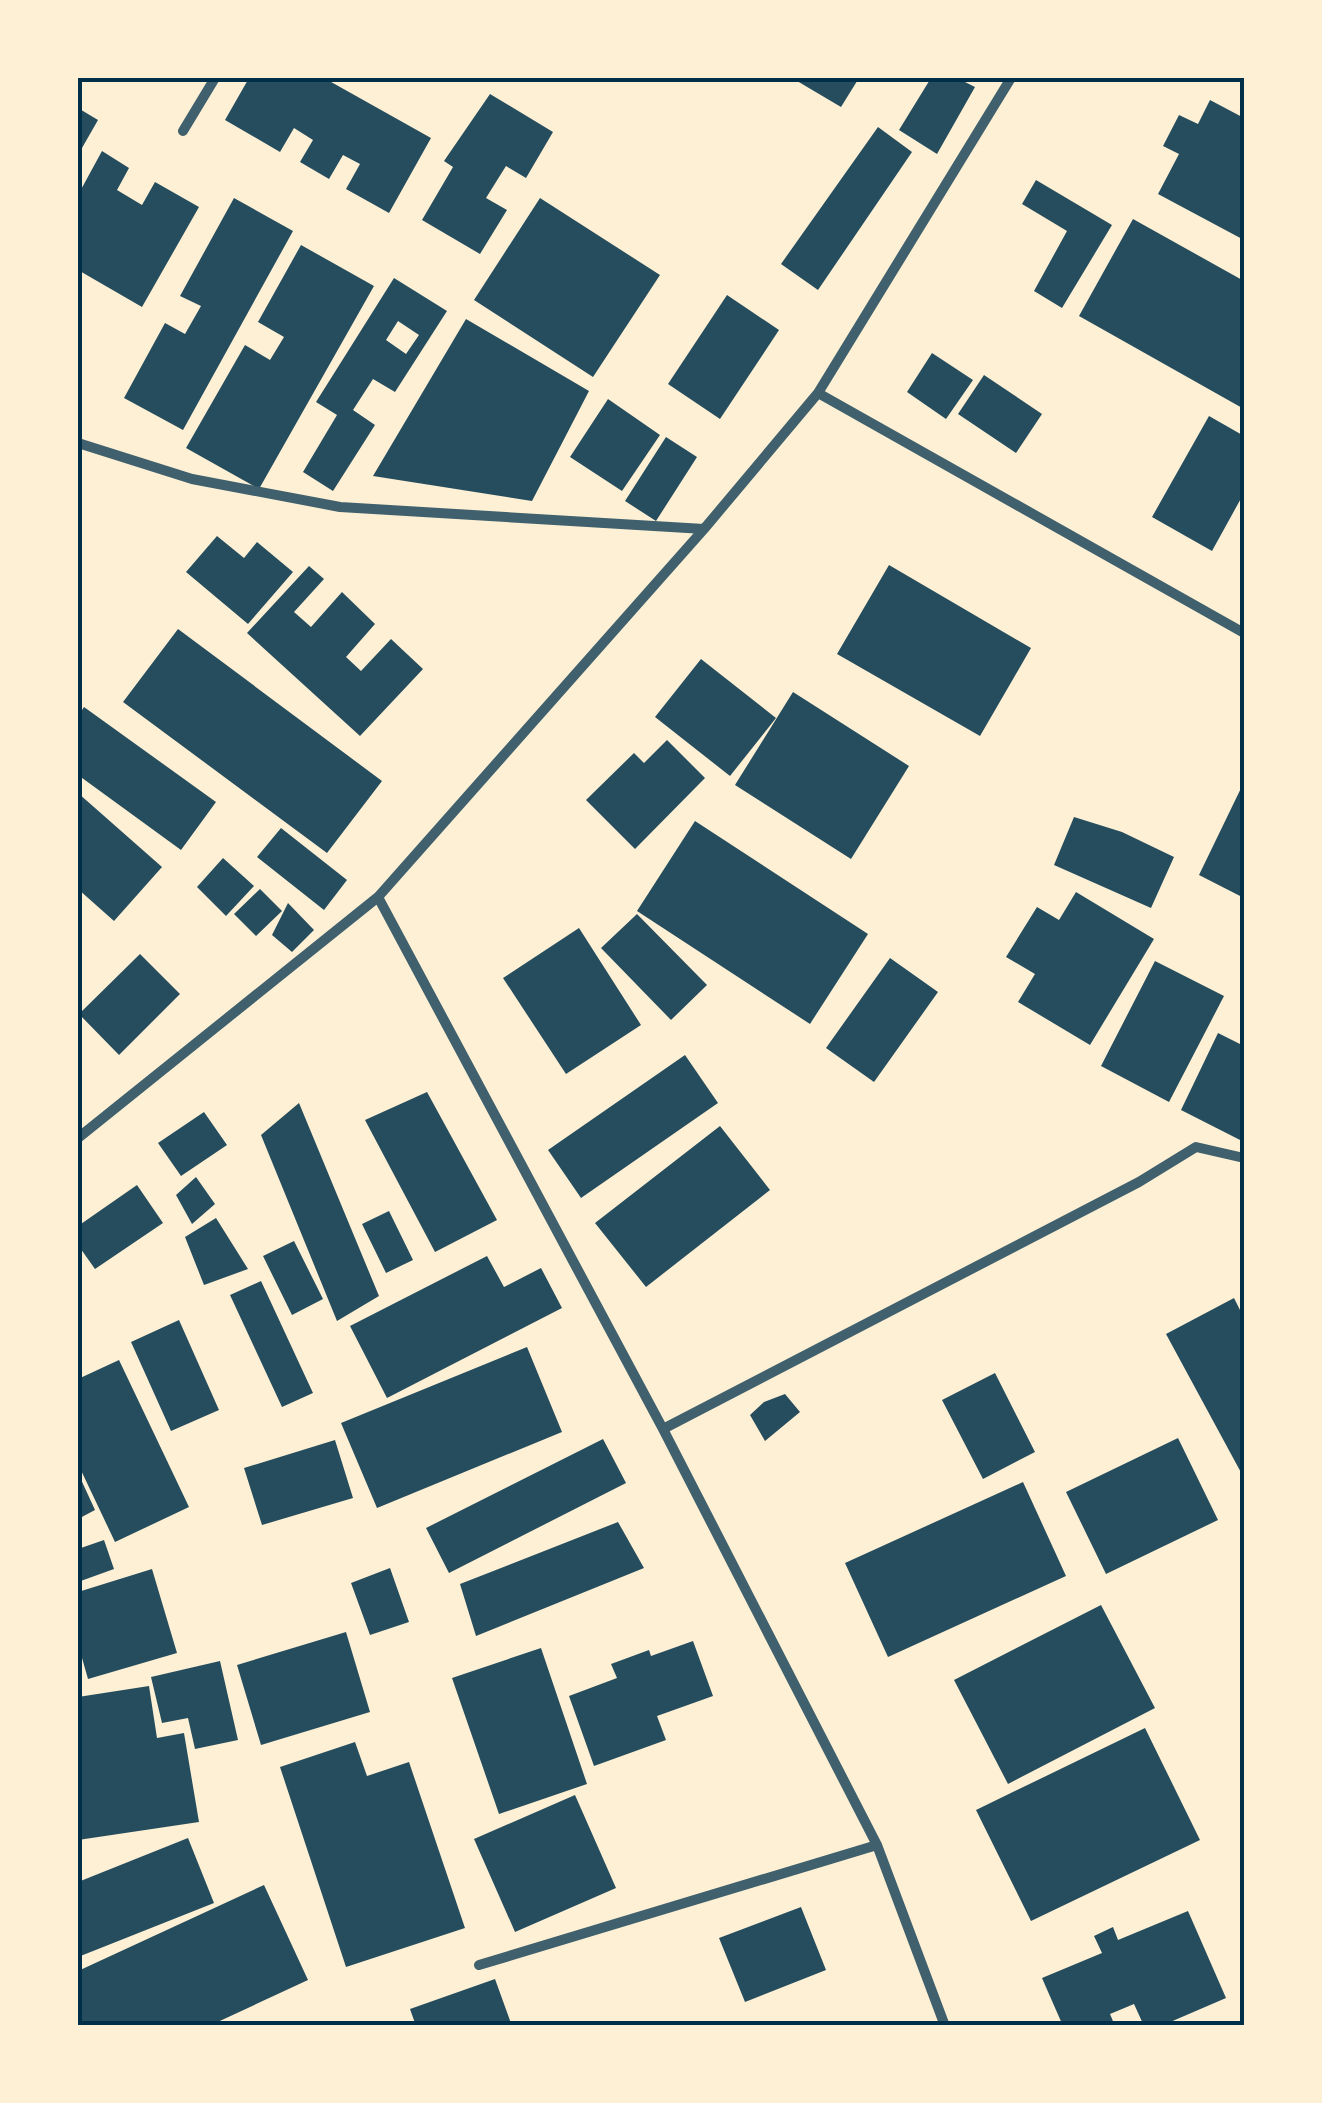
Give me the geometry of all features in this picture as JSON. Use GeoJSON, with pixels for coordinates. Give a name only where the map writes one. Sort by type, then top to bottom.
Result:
{"type":"FeatureCollection","features":[{"type":"Feature","properties":{"kind":"street"},"geometry":{"type":"LineString","coordinates":[[183,131],[216,78]]}},
{"type":"Feature","properties":{"kind":"street"},"geometry":{"type":"LineString","coordinates":[[78,1138],[378,897],[704,529],[818,393],[1011,78]]}},
{"type":"Feature","properties":{"kind":"street"},"geometry":{"type":"LineString","coordinates":[[818,393],[1244,633]]}},
{"type":"Feature","properties":{"kind":"street"},"geometry":{"type":"LineString","coordinates":[[78,443],[192,479],[340,507],[704,529]]}},
{"type":"Feature","properties":{"kind":"street"},"geometry":{"type":"LineString","coordinates":[[378,897],[664,1428],[878,1845],[944,2026]]}},
{"type":"Feature","properties":{"kind":"street"},"geometry":{"type":"LineString","coordinates":[[664,1428],[1122,1191],[1196,1148],[1244,1158]]}},
{"type":"Feature","properties":{"kind":"street"},"geometry":{"type":"LineString","coordinates":[[479,1965],[878,1845]]}},
{"type":"Feature","properties":{"kind":"building"},"geometry":{"type":"Polygon","coordinates":[[[249,78],[324,78],[431,138],[389,213],[346,189],[360,164],[343,155],[329,179],[300,162],[313,140],[294,128],[280,152],[225,120],[249,78]]]}},
{"type":"Feature","properties":{"kind":"building"},"geometry":{"type":"Polygon","coordinates":[[[792,78],[859,78],[841,107],[792,78]]]}},
{"type":"Feature","properties":{"kind":"building"},"geometry":{"type":"Polygon","coordinates":[[[931,78],[957,78],[975,87],[937,154],[899,130],[931,78]]]}},
{"type":"Feature","properties":{"kind":"building"},"geometry":{"type":"Polygon","coordinates":[[[490,94],[553,132],[526,178],[506,166],[486,198],[507,210],[480,254],[422,220],[453,167],[444,161],[490,94]]]}},
{"type":"Feature","properties":{"kind":"building"},"geometry":{"type":"Polygon","coordinates":[[[1210,100],[1244,118],[1244,240],[1158,194],[1179,154],[1163,146],[1179,115],[1198,124],[1210,100]]]}},
{"type":"Feature","properties":{"kind":"building"},"geometry":{"type":"Polygon","coordinates":[[[78,108],[98,120],[78,155],[78,108]]]}},
{"type":"Feature","properties":{"kind":"building"},"geometry":{"type":"Polygon","coordinates":[[[878,127],[912,152],[818,290],[781,264],[878,127]]]}},
{"type":"Feature","properties":{"kind":"building"},"geometry":{"type":"Polygon","coordinates":[[[102,151],[129,168],[117,190],[142,205],[155,182],[199,207],[142,307],[78,270],[78,195],[102,151]]]}},
{"type":"Feature","properties":{"kind":"building"},"geometry":{"type":"Polygon","coordinates":[[[1036,180],[1112,225],[1062,308],[1034,291],[1067,231],[1022,204],[1036,180]]]}},
{"type":"Feature","properties":{"kind":"building"},"geometry":{"type":"Polygon","coordinates":[[[234,198],[293,231],[183,430],[124,398],[165,323],[185,334],[201,306],[180,296],[234,198]]]}},
{"type":"Feature","properties":{"kind":"building"},"geometry":{"type":"Polygon","coordinates":[[[540,198],[660,275],[593,377],[474,300],[540,198]]]}},
{"type":"Feature","properties":{"kind":"building"},"geometry":{"type":"Polygon","coordinates":[[[1133,219],[1244,281],[1244,409],[1079,316],[1133,219]]]}},
{"type":"Feature","properties":{"kind":"building"},"geometry":{"type":"Polygon","coordinates":[[[301,245],[374,286],[259,489],[186,448],[245,345],[270,360],[284,337],[258,322],[301,245]]]}},
{"type":"Feature","properties":{"kind":"building"},"geometry":{"type":"Polygon","coordinates":[[[394,278],[447,311],[395,392],[373,379],[353,410],[375,425],[333,491],[303,472],[337,415],[316,402],[394,278]],[[398,321],[386,340],[406,354],[419,335],[398,321]]]}},
{"type":"Feature","properties":{"kind":"building"},"geometry":{"type":"Polygon","coordinates":[[[727,295],[779,330],[720,419],[668,384],[727,295]]]}},
{"type":"Feature","properties":{"kind":"building"},"geometry":{"type":"Polygon","coordinates":[[[466,319],[589,391],[532,501],[373,476],[466,319]]]}},
{"type":"Feature","properties":{"kind":"building"},"geometry":{"type":"Polygon","coordinates":[[[932,353],[973,380],[946,419],[907,392],[932,353]]]}},
{"type":"Feature","properties":{"kind":"building"},"geometry":{"type":"Polygon","coordinates":[[[984,375],[1042,414],[1016,453],[958,414],[984,375]]]}},
{"type":"Feature","properties":{"kind":"building"},"geometry":{"type":"Polygon","coordinates":[[[608,399],[660,435],[622,491],[570,457],[608,399]]]}},
{"type":"Feature","properties":{"kind":"building"},"geometry":{"type":"Polygon","coordinates":[[[1209,416],[1244,436],[1244,493],[1212,551],[1152,517],[1209,416]]]}},
{"type":"Feature","properties":{"kind":"building"},"geometry":{"type":"Polygon","coordinates":[[[666,437],[697,457],[656,521],[625,501],[666,437]]]}},
{"type":"Feature","properties":{"kind":"building"},"geometry":{"type":"Polygon","coordinates":[[[217,536],[244,558],[257,542],[293,572],[248,624],[186,572],[217,536]]]}},
{"type":"Feature","properties":{"kind":"building"},"geometry":{"type":"Polygon","coordinates":[[[889,565],[1031,648],[980,736],[837,654],[889,565]]]}},
{"type":"Feature","properties":{"kind":"building"},"geometry":{"type":"Polygon","coordinates":[[[309,566],[324,579],[294,612],[311,627],[342,592],[375,624],[346,657],[361,671],[391,639],[423,669],[360,736],[247,633],[309,566]]]}},
{"type":"Feature","properties":{"kind":"building"},"geometry":{"type":"Polygon","coordinates":[[[178,629],[382,781],[327,853],[123,702],[178,629]]]}},
{"type":"Feature","properties":{"kind":"building"},"geometry":{"type":"Polygon","coordinates":[[[701,659],[776,718],[730,776],[655,717],[701,659]]]}},
{"type":"Feature","properties":{"kind":"building"},"geometry":{"type":"Polygon","coordinates":[[[793,692],[909,766],[851,859],[735,785],[793,692]]]}},
{"type":"Feature","properties":{"kind":"building"},"geometry":{"type":"Polygon","coordinates":[[[84,707],[216,802],[181,850],[78,775],[78,716],[84,707]]]}},
{"type":"Feature","properties":{"kind":"building"},"geometry":{"type":"Polygon","coordinates":[[[667,740],[705,778],[635,849],[586,800],[634,753],[644,763],[667,740]]]}},
{"type":"Feature","properties":{"kind":"building"},"geometry":{"type":"Polygon","coordinates":[[[1244,782],[1244,898],[1199,875],[1244,782]]]}},
{"type":"Feature","properties":{"kind":"building"},"geometry":{"type":"Polygon","coordinates":[[[78,793],[162,867],[114,921],[78,889],[78,793]]]}},
{"type":"Feature","properties":{"kind":"building"},"geometry":{"type":"Polygon","coordinates":[[[1074,817],[1122,832],[1174,857],[1151,908],[1054,865],[1074,817]]]}},
{"type":"Feature","properties":{"kind":"building"},"geometry":{"type":"Polygon","coordinates":[[[695,821],[868,934],[810,1024],[637,911],[695,821]]]}},
{"type":"Feature","properties":{"kind":"building"},"geometry":{"type":"Polygon","coordinates":[[[281,828],[347,880],[324,910],[257,857],[281,828]]]}},
{"type":"Feature","properties":{"kind":"building"},"geometry":{"type":"Polygon","coordinates":[[[223,858],[254,886],[226,916],[197,887],[223,858]]]}},
{"type":"Feature","properties":{"kind":"building"},"geometry":{"type":"Polygon","coordinates":[[[260,889],[282,911],[256,936],[234,914],[260,889]]]}},
{"type":"Feature","properties":{"kind":"building"},"geometry":{"type":"Polygon","coordinates":[[[1076,892],[1154,939],[1090,1045],[1018,1002],[1035,974],[1006,957],[1037,907],[1059,920],[1076,892]]]}},
{"type":"Feature","properties":{"kind":"building"},"geometry":{"type":"Polygon","coordinates":[[[288,903],[314,930],[292,952],[272,935],[288,903]]]}},
{"type":"Feature","properties":{"kind":"building"},"geometry":{"type":"Polygon","coordinates":[[[637,914],[707,985],[671,1020],[601,948],[637,914]]]}},
{"type":"Feature","properties":{"kind":"building"},"geometry":{"type":"Polygon","coordinates":[[[579,928],[641,1025],[566,1074],[503,978],[579,928]]]}},
{"type":"Feature","properties":{"kind":"building"},"geometry":{"type":"Polygon","coordinates":[[[140,954],[180,994],[119,1055],[79,1014],[140,954]]]}},
{"type":"Feature","properties":{"kind":"building"},"geometry":{"type":"Polygon","coordinates":[[[890,958],[938,992],[874,1082],[826,1048],[890,958]]]}},
{"type":"Feature","properties":{"kind":"building"},"geometry":{"type":"Polygon","coordinates":[[[1155,961],[1224,996],[1169,1102],[1101,1066],[1155,961]]]}},
{"type":"Feature","properties":{"kind":"building"},"geometry":{"type":"Polygon","coordinates":[[[1218,1033],[1244,1046],[1244,1142],[1181,1110],[1218,1033]]]}},
{"type":"Feature","properties":{"kind":"building"},"geometry":{"type":"Polygon","coordinates":[[[685,1055],[718,1103],[581,1198],[548,1150],[685,1055]]]}},
{"type":"Feature","properties":{"kind":"building"},"geometry":{"type":"Polygon","coordinates":[[[427,1092],[497,1220],[435,1252],[365,1120],[427,1092]]]}},
{"type":"Feature","properties":{"kind":"building"},"geometry":{"type":"Polygon","coordinates":[[[299,1103],[379,1296],[337,1321],[261,1135],[299,1103]]]}},
{"type":"Feature","properties":{"kind":"building"},"geometry":{"type":"Polygon","coordinates":[[[204,1112],[227,1145],[181,1176],[158,1143],[204,1112]]]}},
{"type":"Feature","properties":{"kind":"building"},"geometry":{"type":"Polygon","coordinates":[[[720,1126],[770,1190],[646,1287],[595,1223],[720,1126]]]}},
{"type":"Feature","properties":{"kind":"building"},"geometry":{"type":"Polygon","coordinates":[[[196,1177],[215,1204],[192,1224],[176,1195],[196,1177]]]}},
{"type":"Feature","properties":{"kind":"building"},"geometry":{"type":"Polygon","coordinates":[[[137,1185],[163,1223],[95,1269],[78,1245],[78,1226],[137,1185]]]}},
{"type":"Feature","properties":{"kind":"building"},"geometry":{"type":"Polygon","coordinates":[[[389,1211],[413,1260],[386,1273],[362,1224],[389,1211]]]}},
{"type":"Feature","properties":{"kind":"building"},"geometry":{"type":"Polygon","coordinates":[[[216,1218],[248,1269],[204,1285],[185,1237],[216,1218]]]}},
{"type":"Feature","properties":{"kind":"building"},"geometry":{"type":"Polygon","coordinates":[[[294,1241],[323,1299],[292,1315],[263,1256],[294,1241]]]}},
{"type":"Feature","properties":{"kind":"building"},"geometry":{"type":"Polygon","coordinates":[[[487,1256],[504,1287],[541,1268],[562,1308],[387,1398],[350,1326],[487,1256]]]}},
{"type":"Feature","properties":{"kind":"building"},"geometry":{"type":"Polygon","coordinates":[[[261,1281],[313,1393],[282,1407],[230,1295],[261,1281]]]}},
{"type":"Feature","properties":{"kind":"building"},"geometry":{"type":"Polygon","coordinates":[[[1234,1298],[1244,1318],[1244,1478],[1166,1334],[1234,1298]]]}},
{"type":"Feature","properties":{"kind":"building"},"geometry":{"type":"Polygon","coordinates":[[[179,1320],[219,1410],[171,1431],[131,1342],[179,1320]]]}},
{"type":"Feature","properties":{"kind":"building"},"geometry":{"type":"Polygon","coordinates":[[[527,1347],[562,1432],[377,1508],[341,1423],[527,1347]]]}},
{"type":"Feature","properties":{"kind":"building"},"geometry":{"type":"Polygon","coordinates":[[[119,1360],[189,1507],[115,1542],[78,1464],[78,1379],[119,1360]]]}},
{"type":"Feature","properties":{"kind":"building"},"geometry":{"type":"Polygon","coordinates":[[[995,1373],[1035,1452],[983,1479],[942,1400],[995,1373]]]}},
{"type":"Feature","properties":{"kind":"building"},"geometry":{"type":"Polygon","coordinates":[[[785,1394],[800,1412],[765,1441],[750,1415],[764,1402],[785,1394]]]}},
{"type":"Feature","properties":{"kind":"building"},"geometry":{"type":"Polygon","coordinates":[[[1178,1438],[1218,1520],[1106,1574],[1066,1492],[1178,1438]]]}},
{"type":"Feature","properties":{"kind":"building"},"geometry":{"type":"Polygon","coordinates":[[[603,1439],[626,1483],[449,1573],[426,1528],[603,1439]]]}},
{"type":"Feature","properties":{"kind":"building"},"geometry":{"type":"Polygon","coordinates":[[[335,1440],[353,1498],[262,1525],[244,1468],[335,1440]]]}},
{"type":"Feature","properties":{"kind":"building"},"geometry":{"type":"Polygon","coordinates":[[[78,1473],[95,1510],[78,1519],[78,1473]]]}},
{"type":"Feature","properties":{"kind":"building"},"geometry":{"type":"Polygon","coordinates":[[[1023,1482],[1066,1576],[888,1657],[845,1563],[1023,1482]]]}},
{"type":"Feature","properties":{"kind":"building"},"geometry":{"type":"Polygon","coordinates":[[[618,1522],[644,1568],[476,1636],[460,1584],[618,1522]]]}},
{"type":"Feature","properties":{"kind":"building"},"geometry":{"type":"Polygon","coordinates":[[[104,1540],[114,1569],[78,1582],[78,1549],[104,1540]]]}},
{"type":"Feature","properties":{"kind":"building"},"geometry":{"type":"Polygon","coordinates":[[[390,1568],[409,1622],[370,1635],[351,1583],[390,1568]]]}},
{"type":"Feature","properties":{"kind":"building"},"geometry":{"type":"Polygon","coordinates":[[[152,1569],[177,1653],[88,1679],[78,1644],[78,1592],[152,1569]]]}},
{"type":"Feature","properties":{"kind":"building"},"geometry":{"type":"Polygon","coordinates":[[[1101,1605],[1155,1708],[1008,1784],[954,1680],[1101,1605]]]}},
{"type":"Feature","properties":{"kind":"building"},"geometry":{"type":"Polygon","coordinates":[[[346,1632],[370,1712],[261,1745],[237,1665],[346,1632]]]}},
{"type":"Feature","properties":{"kind":"building"},"geometry":{"type":"Polygon","coordinates":[[[693,1641],[713,1696],[657,1716],[666,1740],[594,1766],[569,1696],[617,1678],[611,1664],[649,1650],[651,1656],[693,1641]]]}},
{"type":"Feature","properties":{"kind":"building"},"geometry":{"type":"Polygon","coordinates":[[[541,1648],[587,1784],[499,1814],[452,1678],[541,1648]]]}},
{"type":"Feature","properties":{"kind":"building"},"geometry":{"type":"Polygon","coordinates":[[[220,1661],[238,1740],[195,1749],[188,1718],[162,1723],[151,1677],[220,1661]]]}},
{"type":"Feature","properties":{"kind":"building"},"geometry":{"type":"Polygon","coordinates":[[[149,1686],[157,1738],[184,1733],[199,1822],[78,1840],[78,1697],[149,1686]]]}},
{"type":"Feature","properties":{"kind":"building"},"geometry":{"type":"Polygon","coordinates":[[[1145,1728],[1200,1840],[1031,1921],[976,1810],[1145,1728]]]}},
{"type":"Feature","properties":{"kind":"building"},"geometry":{"type":"Polygon","coordinates":[[[355,1742],[367,1776],[409,1762],[465,1928],[346,1967],[280,1767],[355,1742]]]}},
{"type":"Feature","properties":{"kind":"building"},"geometry":{"type":"Polygon","coordinates":[[[575,1795],[616,1888],[515,1932],[474,1839],[575,1795]]]}},
{"type":"Feature","properties":{"kind":"building"},"geometry":{"type":"Polygon","coordinates":[[[188,1838],[214,1903],[78,1957],[78,1882],[188,1838]]]}},
{"type":"Feature","properties":{"kind":"building"},"geometry":{"type":"Polygon","coordinates":[[[264,1885],[308,1980],[209,2026],[78,2026],[78,1971],[264,1885]]]}},
{"type":"Feature","properties":{"kind":"building"},"geometry":{"type":"Polygon","coordinates":[[[801,1907],[826,1970],[745,2002],[719,1938],[801,1907]]]}},
{"type":"Feature","properties":{"kind":"building"},"geometry":{"type":"Polygon","coordinates":[[[1188,1911],[1226,1998],[1161,2026],[1144,2026],[1134,2004],[1110,2014],[1115,2026],[1063,2026],[1042,1978],[1102,1953],[1094,1936],[1113,1927],[1118,1940],[1188,1911]]]}},
{"type":"Feature","properties":{"kind":"building"},"geometry":{"type":"Polygon","coordinates":[[[495,1979],[512,2026],[416,2026],[410,2009],[495,1979]]]}}]}
